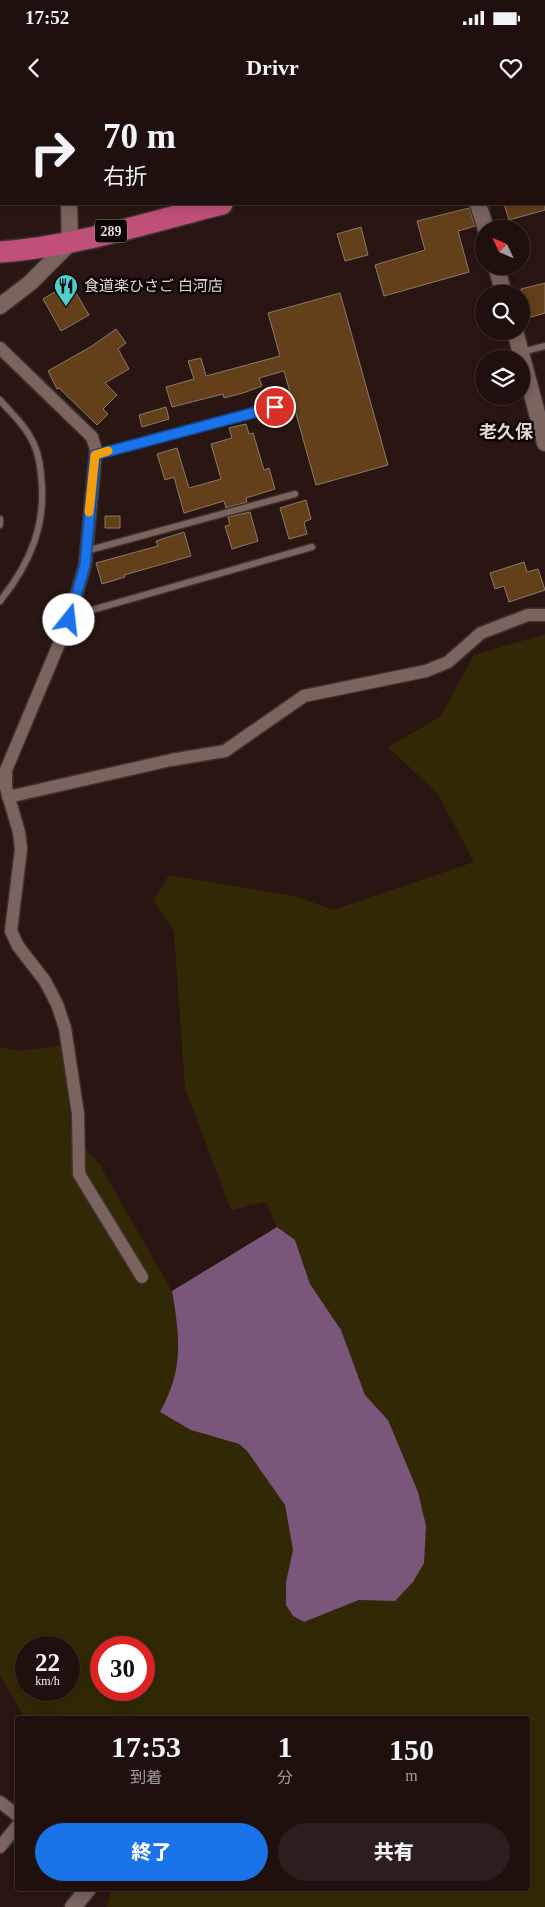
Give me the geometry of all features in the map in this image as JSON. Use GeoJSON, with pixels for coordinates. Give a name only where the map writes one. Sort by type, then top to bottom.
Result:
{"type":"FeatureCollection","features":[{"type":"Feature","properties":{"kind":"highway","name":"289"},"geometry":{"type":"LineString","coordinates":[[0,252],[34,250],[70,243],[218,205]]}},
{"type":"Feature","properties":{"kind":"street"},"geometry":{"type":"LineString","coordinates":[[0,306],[30,283],[70,243],[69,205]]}},
{"type":"Feature","properties":{"kind":"street"},"geometry":{"type":"LineString","coordinates":[[478,205],[483,220]]}},
{"type":"Feature","properties":{"kind":"street"},"geometry":{"type":"LineString","coordinates":[[0,348],[92,437],[95,455],[85,565],[70,616],[6,770],[8,797],[19,832],[21,849],[11,932],[18,946],[45,981],[57,1004],[65,1028],[78,1114],[79,1174],[142,1276]]}},
{"type":"Feature","properties":{"kind":"street"},"geometry":{"type":"LineString","coordinates":[[530,383],[545,442]]}},
{"type":"Feature","properties":{"kind":"street"},"geometry":{"type":"LineString","coordinates":[[8,797],[171,760],[225,750],[304,696],[426,671],[448,662],[481,633],[528,615],[545,616]]}},
{"type":"Feature","properties":{"kind":"street"},"geometry":{"type":"LineString","coordinates":[[0,1802],[15,1814]]}},
{"type":"Feature","properties":{"kind":"street"},"geometry":{"type":"LineString","coordinates":[[0,1847],[15,1829]]}},
{"type":"Feature","properties":{"kind":"street"},"geometry":{"type":"LineString","coordinates":[[73,1907],[86,1891]]}},
{"type":"Feature","properties":{"kind":"lane"},"geometry":{"type":"LineString","coordinates":[[530,350],[545,346]]}},
{"type":"Feature","properties":{"kind":"lane"},"geometry":{"type":"LineString","coordinates":[[0,400],[29,434],[39,458],[43,508],[33,551],[17,580],[0,601]]}},
{"type":"Feature","properties":{"kind":"lane"},"geometry":{"type":"LineString","coordinates":[[95,455],[275,407]]}},
{"type":"Feature","properties":{"kind":"lane"},"geometry":{"type":"LineString","coordinates":[[86,551],[295,494]]}},
{"type":"Feature","properties":{"kind":"lane"},"geometry":{"type":"LineString","coordinates":[[0,519],[0,525]]}},
{"type":"Feature","properties":{"kind":"lane"},"geometry":{"type":"LineString","coordinates":[[70,616],[312,548]]}},
{"type":"Feature","properties":{"kind":"shaded area"},"geometry":{"type":"Polygon","coordinates":[[[545,634],[545,1907],[107,1907],[111,1891],[530,1891],[530,1716],[23,1716],[0,1675],[0,1047],[20,1051],[64,1045],[71,1133],[100,1165],[172,1291],[179,1337],[178,1360],[170,1393],[161,1412],[191,1430],[239,1444],[247,1451],[285,1505],[293,1550],[286,1582],[286,1605],[293,1615],[304,1622],[359,1600],[395,1601],[388,1420],[365,1395],[341,1330],[310,1284],[295,1240],[277,1227],[266,1202],[231,1210],[185,1088],[174,931],[153,901],[169,875],[298,897],[333,910],[474,862],[438,794],[388,747],[440,717],[474,655],[545,634]]]}},
{"type":"Feature","properties":{"kind":"shaded area"},"geometry":{"type":"Polygon","coordinates":[[[277,1227],[295,1240],[310,1284],[341,1330],[365,1395],[388,1420],[418,1492],[426,1526],[424,1563],[413,1582],[395,1601],[359,1600],[304,1622],[293,1616],[286,1605],[286,1582],[293,1550],[285,1505],[247,1451],[239,1444],[191,1430],[160,1412],[173,1381],[178,1353],[177,1324],[172,1291],[277,1227]]]}},
{"type":"Feature","properties":{"kind":"building"},"geometry":{"type":"Polygon","coordinates":[[[504,205],[545,205],[545,210],[509,220],[504,205]]]}},
{"type":"Feature","properties":{"kind":"building"},"geometry":{"type":"Polygon","coordinates":[[[469,208],[475,226],[458,231],[469,272],[384,296],[375,265],[425,250],[417,221],[469,208]]]}},
{"type":"Feature","properties":{"kind":"building"},"geometry":{"type":"Polygon","coordinates":[[[361,227],[368,255],[345,261],[337,234],[361,227]]]}},
{"type":"Feature","properties":{"kind":"building"},"geometry":{"type":"Polygon","coordinates":[[[70,283],[89,315],[61,331],[43,299],[70,283]]]}},
{"type":"Feature","properties":{"kind":"building"},"geometry":{"type":"Polygon","coordinates":[[[545,283],[545,313],[530,317],[530,287],[545,283]]]}},
{"type":"Feature","properties":{"kind":"building"},"geometry":{"type":"Polygon","coordinates":[[[340,293],[388,465],[316,485],[284,371],[259,378],[262,386],[243,393],[224,398],[223,394],[172,407],[166,387],[194,379],[188,361],[201,358],[206,376],[280,356],[268,313],[340,293]]]}},
{"type":"Feature","properties":{"kind":"building"},"geometry":{"type":"Polygon","coordinates":[[[116,329],[126,343],[118,349],[129,369],[105,383],[117,395],[103,409],[108,414],[97,425],[59,388],[57,389],[48,371],[92,346],[116,329]]]}},
{"type":"Feature","properties":{"kind":"building"},"geometry":{"type":"Polygon","coordinates":[[[166,407],[169,419],[142,427],[139,415],[166,407]]]}},
{"type":"Feature","properties":{"kind":"building"},"geometry":{"type":"Polygon","coordinates":[[[246,424],[249,434],[253,433],[264,470],[269,468],[275,489],[246,498],[247,502],[226,508],[224,501],[184,513],[174,477],[165,480],[157,454],[177,448],[189,488],[221,479],[211,444],[232,438],[229,428],[246,424]]]}},
{"type":"Feature","properties":{"kind":"building"},"geometry":{"type":"Polygon","coordinates":[[[306,500],[311,519],[304,522],[307,534],[289,539],[280,508],[306,500]]]}},
{"type":"Feature","properties":{"kind":"building"},"geometry":{"type":"Polygon","coordinates":[[[250,512],[258,541],[232,549],[225,526],[230,525],[228,517],[250,512]]]}},
{"type":"Feature","properties":{"kind":"building"},"geometry":{"type":"Polygon","coordinates":[[[105,516],[120,516],[120,528],[105,528],[105,516]]]}},
{"type":"Feature","properties":{"kind":"building"},"geometry":{"type":"Polygon","coordinates":[[[184,532],[191,556],[124,575],[125,577],[102,584],[96,563],[158,546],[156,541],[184,532]]]}},
{"type":"Feature","properties":{"kind":"building"},"geometry":{"type":"Polygon","coordinates":[[[524,562],[527,572],[538,569],[545,590],[509,602],[504,586],[495,589],[490,573],[524,562]]]}},
{"type":"Feature","properties":{"kind":"slow traffic"},"geometry":{"type":"LineString","coordinates":[[89,512],[95,455],[108,451]]}},
{"type":"Feature","properties":{"kind":"place","name":"食道楽ひさご 白河店"},"geometry":{"type":"Point","coordinates":[66,307]}},
{"type":"Feature","properties":{"kind":"district","name":"老久保"},"geometry":{"type":"Point","coordinates":[506,432]}},
{"type":"Feature","properties":{"kind":"route"},"geometry":{"type":"LineString","coordinates":[[69,620],[85,565],[95,455],[275,407]]}}]}
